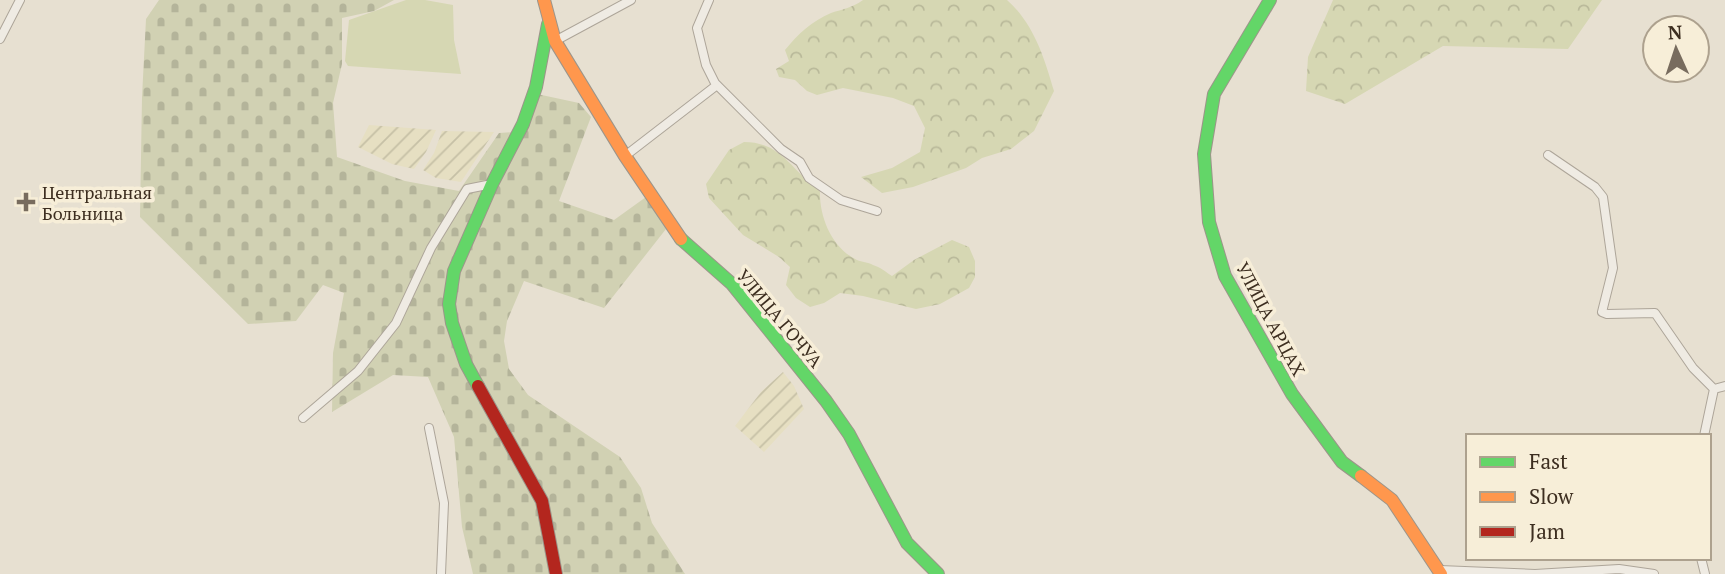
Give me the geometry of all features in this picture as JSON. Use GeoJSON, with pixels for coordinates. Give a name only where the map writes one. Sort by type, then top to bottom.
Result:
{"type":"FeatureCollection","features":[{"type":"Feature","properties":{"kind":"street"},"geometry":{"type":"LineString","coordinates":[[0,39],[20,0]]}},
{"type":"Feature","properties":{"kind":"street","name":"УЛИЦА ГОЧУА"},"geometry":{"type":"LineString","coordinates":[[544,0],[555,41],[625,156],[684,244],[732,284],[827,401],[849,434],[907,543],[938,574]]}},
{"type":"Feature","properties":{"kind":"street"},"geometry":{"type":"LineString","coordinates":[[555,41],[631,0]]}},
{"type":"Feature","properties":{"kind":"street"},"geometry":{"type":"LineString","coordinates":[[709,0],[697,28],[706,65],[717,85],[780,149],[800,162],[809,178],[841,200],[877,211]]}},
{"type":"Feature","properties":{"kind":"street","name":"УЛИЦА АРЦАХ"},"geometry":{"type":"LineString","coordinates":[[1270,0],[1214,94],[1204,154],[1209,222],[1225,276],[1292,394],[1342,462],[1392,500],[1441,572]]}},
{"type":"Feature","properties":{"kind":"street"},"geometry":{"type":"LineString","coordinates":[[549,17],[536,87],[521,129],[492,184],[454,271],[449,304],[452,323],[466,365],[542,501],[556,574]]}},
{"type":"Feature","properties":{"kind":"street"},"geometry":{"type":"LineString","coordinates":[[625,156],[717,85]]}},
{"type":"Feature","properties":{"kind":"street"},"geometry":{"type":"LineString","coordinates":[[1548,155],[1595,187],[1603,197],[1613,268],[1602,312],[1656,313],[1693,368],[1714,389]]}},
{"type":"Feature","properties":{"kind":"street"},"geometry":{"type":"LineString","coordinates":[[303,418],[358,371],[396,323],[431,248],[467,189],[492,184]]}},
{"type":"Feature","properties":{"kind":"street"},"geometry":{"type":"LineString","coordinates":[[1714,389],[1725,386]]}},
{"type":"Feature","properties":{"kind":"street"},"geometry":{"type":"LineString","coordinates":[[1704,434],[1714,389]]}},
{"type":"Feature","properties":{"kind":"street"},"geometry":{"type":"LineString","coordinates":[[429,428],[444,503],[441,574]]}},
{"type":"Feature","properties":{"kind":"street"},"geometry":{"type":"LineString","coordinates":[[1441,572],[1535,574],[1619,569],[1654,574]]}},
{"type":"Feature","properties":{"kind":"shaded area"},"geometry":{"type":"Polygon","coordinates":[[[369,125],[436,130],[414,169],[392,164],[358,147],[369,125]]]}},
{"type":"Feature","properties":{"kind":"shaded area"},"geometry":{"type":"Polygon","coordinates":[[[442,131],[494,132],[461,182],[436,178],[423,170],[434,153],[442,131]]]}},
{"type":"Feature","properties":{"kind":"shaded area"},"geometry":{"type":"Polygon","coordinates":[[[783,372],[794,386],[804,409],[764,452],[735,426],[761,392],[783,372]]]}},
{"type":"Feature","properties":{"kind":"green space"},"geometry":{"type":"Polygon","coordinates":[[[159,0],[394,0],[374,11],[342,18],[342,64],[333,103],[337,157],[405,181],[459,191],[499,133],[516,132],[537,94],[579,103],[591,117],[559,201],[614,220],[646,197],[666,229],[604,308],[524,281],[507,321],[504,341],[509,369],[528,395],[620,457],[641,488],[652,523],[685,574],[473,574],[462,527],[454,437],[428,377],[393,375],[332,412],[333,353],[344,293],[323,285],[296,321],[248,324],[140,217],[146,19],[159,0]]]}},
{"type":"Feature","properties":{"kind":"green space"},"geometry":{"type":"Polygon","coordinates":[[[406,0],[453,5],[454,40],[461,74],[348,66],[345,61],[349,20],[406,0]]]}},
{"type":"Feature","properties":{"kind":"green space"},"geometry":{"type":"Polygon","coordinates":[[[863,0],[1007,0],[1031,30],[1054,91],[1034,131],[1011,149],[913,187],[882,193],[861,177],[892,168],[920,152],[925,128],[914,106],[893,98],[843,88],[817,95],[807,91],[795,80],[779,77],[776,69],[789,61],[785,50],[806,28],[824,16],[863,0]]]}},
{"type":"Feature","properties":{"kind":"green space"},"geometry":{"type":"Polygon","coordinates":[[[1333,0],[1602,0],[1568,49],[1443,46],[1345,104],[1306,91],[1308,57],[1333,0]]]}},
{"type":"Feature","properties":{"kind":"green space"},"geometry":{"type":"Polygon","coordinates":[[[744,142],[757,143],[778,153],[820,190],[822,211],[829,231],[848,255],[892,276],[914,260],[952,240],[969,247],[975,261],[975,277],[969,288],[940,304],[916,309],[840,293],[824,303],[810,307],[796,298],[786,285],[790,267],[743,235],[709,198],[706,184],[729,150],[744,142]]]}},
{"type":"Feature","properties":{"kind":"traffic: fast"},"geometry":{"type":"LineString","coordinates":[[1270,0],[1214,94],[1204,154],[1209,222],[1225,276],[1292,394],[1342,462],[1361,476]]}},
{"type":"Feature","properties":{"kind":"traffic: fast"},"geometry":{"type":"LineString","coordinates":[[478,386],[466,364],[452,323],[449,304],[454,271],[492,184],[523,124],[536,87],[548,24]]}},
{"type":"Feature","properties":{"kind":"traffic: fast"},"geometry":{"type":"LineString","coordinates":[[681,239],[732,284],[826,401],[849,434],[907,543],[938,574]]}},
{"type":"Feature","properties":{"kind":"traffic: slow"},"geometry":{"type":"LineString","coordinates":[[544,0],[555,41],[625,156],[681,239]]}},
{"type":"Feature","properties":{"kind":"traffic: slow"},"geometry":{"type":"LineString","coordinates":[[1361,476],[1392,500],[1441,574]]}},
{"type":"Feature","properties":{"kind":"traffic: jam"},"geometry":{"type":"LineString","coordinates":[[478,386],[542,501],[556,574]]}},
{"type":"Feature","properties":{"kind":"place","name":"Центральная Больница"},"geometry":{"type":"Point","coordinates":[26,202]}}]}
